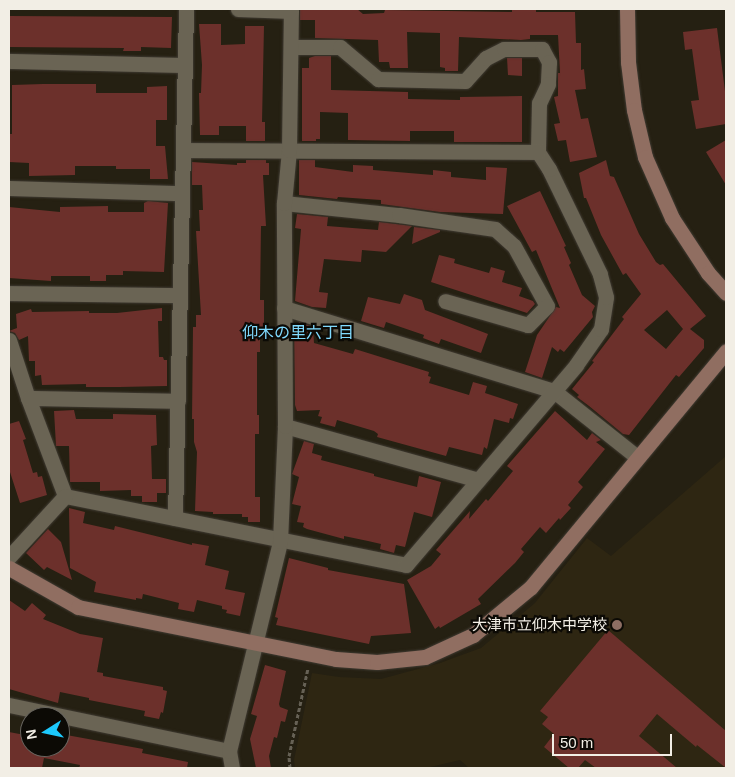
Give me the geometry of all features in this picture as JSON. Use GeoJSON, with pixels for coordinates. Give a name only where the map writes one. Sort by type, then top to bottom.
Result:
{"type":"FeatureCollection","features":[{"type":"Feature","properties":{"kind":"street"},"geometry":{"type":"LineString","coordinates":[[175,518],[186,9]]}},
{"type":"Feature","properties":{"kind":"street"},"geometry":{"type":"LineString","coordinates":[[232,768],[229,751],[280,541],[285,426],[284,203],[289,150],[291,47],[291,11],[238,9]]}},
{"type":"Feature","properties":{"kind":"street"},"geometry":{"type":"LineString","coordinates":[[627,9],[628,62],[634,110],[645,157],[672,218],[708,273],[726,294]]}},
{"type":"Feature","properties":{"kind":"street"},"geometry":{"type":"LineString","coordinates":[[65,496],[406,565],[554,391],[585,353],[601,329],[606,296],[596,265],[550,168],[538,152],[539,103],[548,84],[549,62],[542,49],[504,49],[486,58],[465,81],[378,79],[340,47],[291,47]]}},
{"type":"Feature","properties":{"kind":"street"},"geometry":{"type":"LineString","coordinates":[[9,61],[185,65]]}},
{"type":"Feature","properties":{"kind":"street"},"geometry":{"type":"LineString","coordinates":[[183,150],[538,152]]}},
{"type":"Feature","properties":{"kind":"street"},"geometry":{"type":"LineString","coordinates":[[9,188],[182,193]]}},
{"type":"Feature","properties":{"kind":"street"},"geometry":{"type":"LineString","coordinates":[[284,203],[399,215],[495,229],[514,246],[547,306],[528,325],[445,301]]}},
{"type":"Feature","properties":{"kind":"street"},"geometry":{"type":"LineString","coordinates":[[9,293],[180,295]]}},
{"type":"Feature","properties":{"kind":"street"},"geometry":{"type":"LineString","coordinates":[[284,308],[554,391],[637,457]]}},
{"type":"Feature","properties":{"kind":"street"},"geometry":{"type":"LineString","coordinates":[[9,340],[28,398],[65,496]]}},
{"type":"Feature","properties":{"kind":"street"},"geometry":{"type":"LineString","coordinates":[[9,568],[78,607],[311,656],[377,662],[425,657],[474,635],[531,587],[726,351]]}},
{"type":"Feature","properties":{"kind":"street"},"geometry":{"type":"LineString","coordinates":[[28,398],[178,401]]}},
{"type":"Feature","properties":{"kind":"street"},"geometry":{"type":"LineString","coordinates":[[285,426],[478,480]]}},
{"type":"Feature","properties":{"kind":"street"},"geometry":{"type":"LineString","coordinates":[[9,557],[65,496]]}},
{"type":"Feature","properties":{"kind":"street"},"geometry":{"type":"LineString","coordinates":[[9,705],[229,751]]}},
{"type":"Feature","properties":{"kind":"path"},"geometry":{"type":"LineString","coordinates":[[290,768],[289,756],[311,656]]}},
{"type":"Feature","properties":{"kind":"shaded area","name":"大津市立仰木中学校"},"geometry":{"type":"Polygon","coordinates":[[[726,456],[726,768],[469,768],[460,760],[426,768],[295,768],[294,760],[312,673],[339,677],[381,679],[440,663],[481,648],[535,603],[587,538],[611,556],[726,456]]]}},
{"type":"Feature","properties":{"kind":"building"},"geometry":{"type":"Polygon","coordinates":[[[300,9],[357,9],[363,14],[384,13],[385,10],[512,12],[512,9],[536,9],[536,12],[575,12],[576,43],[581,43],[581,70],[584,69],[586,89],[575,90],[581,119],[588,118],[597,157],[570,162],[566,140],[558,141],[554,124],[560,123],[554,97],[558,96],[558,73],[560,73],[558,35],[530,35],[530,39],[521,40],[459,37],[458,71],[445,71],[445,68],[440,67],[440,33],[407,32],[408,68],[390,68],[389,62],[379,62],[378,40],[315,38],[315,20],[300,20],[300,9]]]}},
{"type":"Feature","properties":{"kind":"building"},"geometry":{"type":"Polygon","coordinates":[[[9,16],[172,17],[171,48],[141,47],[141,51],[123,51],[124,48],[9,47],[9,16]]]}},
{"type":"Feature","properties":{"kind":"building"},"geometry":{"type":"Polygon","coordinates":[[[199,24],[221,24],[221,45],[245,44],[245,26],[264,26],[262,122],[265,122],[265,141],[246,141],[246,126],[219,126],[219,135],[200,135],[199,93],[201,93],[202,65],[199,24]]]}},
{"type":"Feature","properties":{"kind":"building"},"geometry":{"type":"Polygon","coordinates":[[[717,28],[726,99],[726,124],[696,129],[691,101],[699,100],[692,49],[685,50],[683,32],[717,28]]]}},
{"type":"Feature","properties":{"kind":"building"},"geometry":{"type":"Polygon","coordinates":[[[331,56],[331,90],[408,92],[408,99],[460,100],[460,97],[522,96],[522,142],[454,142],[454,131],[410,131],[410,141],[348,140],[348,113],[320,112],[320,139],[316,139],[316,141],[302,141],[302,68],[309,68],[309,58],[331,56]]]}},
{"type":"Feature","properties":{"kind":"building"},"geometry":{"type":"Polygon","coordinates":[[[507,58],[522,58],[522,76],[508,75],[507,58]]]}},
{"type":"Feature","properties":{"kind":"building"},"geometry":{"type":"Polygon","coordinates":[[[96,84],[96,93],[147,93],[147,87],[167,86],[167,120],[156,120],[156,146],[165,146],[168,179],[150,179],[150,169],[116,169],[116,166],[75,166],[75,175],[29,176],[29,163],[9,162],[9,134],[12,134],[12,85],[96,84]]]}},
{"type":"Feature","properties":{"kind":"building"},"geometry":{"type":"Polygon","coordinates":[[[726,140],[726,185],[706,152],[726,140]]]}},
{"type":"Feature","properties":{"kind":"building"},"geometry":{"type":"Polygon","coordinates":[[[246,160],[266,160],[266,163],[269,163],[269,175],[263,175],[266,226],[261,226],[260,300],[264,300],[264,327],[260,327],[260,352],[257,352],[257,415],[259,415],[259,434],[255,434],[255,497],[260,497],[260,522],[248,522],[248,517],[242,517],[242,514],[213,514],[213,512],[195,511],[197,452],[194,442],[194,419],[192,419],[193,327],[196,327],[196,315],[201,315],[196,231],[200,231],[199,210],[203,210],[202,185],[192,185],[192,162],[237,165],[237,163],[246,163],[246,160]]]}},
{"type":"Feature","properties":{"kind":"building"},"geometry":{"type":"Polygon","coordinates":[[[299,160],[315,160],[315,167],[353,172],[353,165],[373,166],[373,170],[433,175],[433,170],[451,172],[451,177],[486,180],[486,167],[507,168],[503,214],[440,212],[381,204],[381,200],[338,197],[337,199],[299,195],[299,160]]]}},
{"type":"Feature","properties":{"kind":"building"},"geometry":{"type":"Polygon","coordinates":[[[606,160],[610,176],[614,177],[639,234],[656,262],[660,265],[663,264],[706,316],[690,329],[704,340],[704,348],[679,377],[676,375],[629,435],[623,434],[577,397],[579,395],[572,389],[594,362],[592,361],[624,319],[622,317],[641,294],[626,273],[623,275],[601,235],[586,198],[584,198],[579,173],[606,160]],[[667,310],[644,330],[666,349],[683,329],[667,310]]]}},
{"type":"Feature","properties":{"kind":"building"},"geometry":{"type":"Polygon","coordinates":[[[540,191],[566,246],[564,247],[571,263],[569,265],[582,295],[595,306],[592,312],[593,317],[564,352],[560,349],[558,352],[552,347],[542,378],[525,372],[537,335],[556,307],[560,308],[536,250],[532,252],[507,206],[540,191]]]}},
{"type":"Feature","properties":{"kind":"building"},"geometry":{"type":"Polygon","coordinates":[[[148,201],[168,203],[164,272],[123,271],[123,275],[106,275],[106,281],[90,281],[90,276],[51,276],[51,281],[9,278],[9,207],[60,212],[60,207],[108,206],[108,212],[144,212],[144,203],[148,201]]]}},
{"type":"Feature","properties":{"kind":"building"},"geometry":{"type":"Polygon","coordinates":[[[297,214],[328,217],[327,226],[378,230],[379,222],[412,226],[386,252],[362,250],[361,262],[324,259],[319,292],[328,293],[326,308],[312,307],[295,301],[301,229],[295,228],[297,214]]]}},
{"type":"Feature","properties":{"kind":"building"},"geometry":{"type":"Polygon","coordinates":[[[414,227],[440,230],[440,232],[412,244],[414,227]]]}},
{"type":"Feature","properties":{"kind":"building"},"geometry":{"type":"Polygon","coordinates":[[[439,255],[455,259],[454,263],[489,273],[491,267],[505,271],[502,282],[522,288],[519,296],[533,301],[535,304],[527,313],[431,282],[439,255]]]}},
{"type":"Feature","properties":{"kind":"building"},"geometry":{"type":"Polygon","coordinates":[[[404,294],[422,300],[425,310],[488,334],[481,353],[441,339],[439,344],[423,338],[424,335],[386,322],[384,328],[361,321],[368,297],[400,304],[404,294]]]}},
{"type":"Feature","properties":{"kind":"building"},"geometry":{"type":"Polygon","coordinates":[[[162,308],[162,321],[158,321],[159,357],[167,360],[167,386],[86,387],[86,384],[42,385],[41,375],[35,376],[35,361],[29,361],[28,336],[19,340],[15,333],[9,331],[17,328],[16,314],[31,309],[32,312],[89,311],[89,313],[117,313],[162,308]]]}},
{"type":"Feature","properties":{"kind":"building"},"geometry":{"type":"Polygon","coordinates":[[[299,322],[313,327],[314,343],[353,354],[355,349],[429,372],[428,376],[431,377],[429,383],[469,395],[473,382],[487,386],[485,393],[518,404],[513,419],[510,418],[509,423],[494,419],[487,449],[484,447],[482,455],[449,447],[446,456],[377,437],[378,434],[374,431],[337,420],[335,427],[320,423],[322,417],[318,416],[320,410],[297,411],[295,405],[294,325],[298,325],[299,322]]]}},
{"type":"Feature","properties":{"kind":"building"},"geometry":{"type":"Polygon","coordinates":[[[74,410],[76,419],[113,419],[113,414],[156,415],[157,445],[151,446],[152,479],[166,479],[166,493],[157,493],[157,502],[142,502],[142,496],[131,496],[131,490],[100,491],[100,482],[70,482],[69,446],[56,446],[54,411],[74,410]]]}},
{"type":"Feature","properties":{"kind":"building"},"geometry":{"type":"Polygon","coordinates":[[[555,411],[587,440],[592,433],[601,440],[596,442],[605,449],[578,482],[583,487],[568,505],[571,508],[546,533],[540,527],[521,549],[524,552],[515,563],[478,599],[481,604],[440,628],[439,626],[435,629],[407,580],[431,566],[441,554],[436,550],[470,511],[469,519],[486,499],[488,501],[513,471],[507,466],[555,411]]]}},
{"type":"Feature","properties":{"kind":"building"},"geometry":{"type":"Polygon","coordinates":[[[19,421],[26,439],[23,440],[33,473],[37,472],[38,477],[42,476],[47,495],[20,503],[9,469],[9,424],[19,421]]]}},
{"type":"Feature","properties":{"kind":"building"},"geometry":{"type":"Polygon","coordinates":[[[304,441],[314,444],[312,453],[322,456],[321,460],[374,474],[374,476],[417,487],[419,476],[441,482],[432,517],[414,512],[405,547],[396,545],[394,553],[380,549],[381,544],[344,536],[344,539],[303,527],[304,523],[297,522],[301,506],[292,504],[299,477],[292,474],[304,441]]]}},
{"type":"Feature","properties":{"kind":"building"},"geometry":{"type":"Polygon","coordinates":[[[69,508],[85,512],[83,523],[114,530],[115,526],[192,545],[192,543],[209,546],[205,565],[229,571],[225,589],[245,593],[240,616],[226,613],[227,610],[222,609],[222,606],[197,600],[194,612],[178,609],[179,603],[143,594],[142,599],[136,598],[136,600],[94,592],[96,582],[70,568],[69,508]]]}},
{"type":"Feature","properties":{"kind":"building"},"geometry":{"type":"Polygon","coordinates":[[[48,529],[61,542],[72,580],[47,567],[44,570],[26,553],[48,529]]]}},
{"type":"Feature","properties":{"kind":"building"},"geometry":{"type":"Polygon","coordinates":[[[289,558],[328,568],[328,570],[404,584],[411,633],[371,636],[369,644],[276,625],[278,618],[275,617],[289,558]]]}},
{"type":"Feature","properties":{"kind":"building"},"geometry":{"type":"Polygon","coordinates":[[[9,600],[25,611],[32,603],[46,615],[43,619],[80,634],[103,638],[97,672],[103,673],[103,676],[163,687],[163,690],[167,691],[163,713],[161,712],[159,719],[144,716],[145,711],[60,692],[58,703],[9,689],[9,600]]]}},
{"type":"Feature","properties":{"kind":"building"},"geometry":{"type":"Polygon","coordinates":[[[608,630],[726,731],[726,768],[697,745],[696,747],[657,714],[639,736],[677,768],[596,768],[585,760],[578,768],[569,768],[544,747],[554,734],[542,724],[548,717],[540,711],[608,630]]]}},
{"type":"Feature","properties":{"kind":"building"},"geometry":{"type":"Polygon","coordinates":[[[265,665],[286,671],[279,704],[280,707],[288,710],[285,722],[281,721],[277,738],[274,737],[269,756],[271,768],[256,768],[250,739],[257,716],[251,714],[265,665]]]}},
{"type":"Feature","properties":{"kind":"building"},"geometry":{"type":"Polygon","coordinates":[[[9,732],[20,734],[20,757],[70,757],[70,736],[143,749],[142,753],[188,762],[187,768],[79,768],[80,765],[44,758],[42,768],[9,768],[9,732]]]}},
{"type":"Feature","properties":{"kind":"place","name":"大津市立仰木中学校"},"geometry":{"type":"Point","coordinates":[617,625]}},
{"type":"Feature","properties":{"kind":"district","name":"仰木の里六丁目"},"geometry":{"type":"Point","coordinates":[298,333]}}]}
